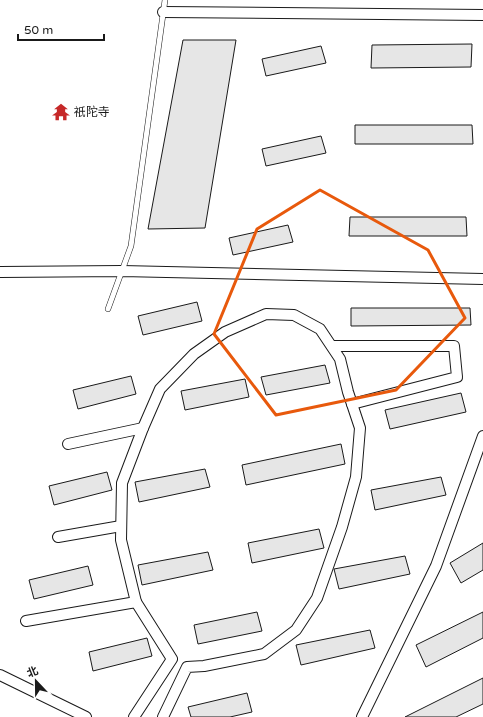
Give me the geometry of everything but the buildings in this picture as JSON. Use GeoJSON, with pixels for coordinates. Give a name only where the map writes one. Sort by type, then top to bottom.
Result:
{"type":"FeatureCollection","features":[{"type":"Feature","properties":{"kind":"street"},"geometry":{"type":"LineString","coordinates":[[163,12],[483,15]]}},
{"type":"Feature","properties":{"kind":"street"},"geometry":{"type":"LineString","coordinates":[[0,272],[122,271],[483,279]]}},
{"type":"Feature","properties":{"kind":"street"},"geometry":{"type":"LineString","coordinates":[[134,717],[172,659],[136,602],[121,540],[122,483],[143,428],[160,389],[194,354],[225,332],[266,314],[294,315],[320,329],[340,358],[348,392],[360,428],[356,477],[342,527],[317,598],[296,630],[264,654],[204,666],[187,667],[163,717]]}},
{"type":"Feature","properties":{"kind":"street"},"geometry":{"type":"LineString","coordinates":[[332,346],[454,346],[457,377],[352,404]]}},
{"type":"Feature","properties":{"kind":"street"},"geometry":{"type":"LineString","coordinates":[[68,444],[143,428]]}},
{"type":"Feature","properties":{"kind":"street"},"geometry":{"type":"LineString","coordinates":[[362,717],[436,566],[483,436]]}},
{"type":"Feature","properties":{"kind":"street"},"geometry":{"type":"LineString","coordinates":[[58,537],[121,526]]}},
{"type":"Feature","properties":{"kind":"street"},"geometry":{"type":"LineString","coordinates":[[26,621],[136,602]]}},
{"type":"Feature","properties":{"kind":"street"},"geometry":{"type":"LineString","coordinates":[[0,675],[86,717]]}},
{"type":"Feature","properties":{"kind":"lane"},"geometry":{"type":"LineString","coordinates":[[108,309],[131,246],[165,0]]}},
{"type":"Feature","properties":{"kind":"highlighted area"},"geometry":{"type":"Polygon","coordinates":[[[320,190],[428,250],[465,318],[396,390],[276,415],[214,334],[257,229],[320,190]]]}},
{"type":"Feature","properties":{"kind":"place","name":"祇陀寺"},"geometry":{"type":"Point","coordinates":[61,112]}}]}
